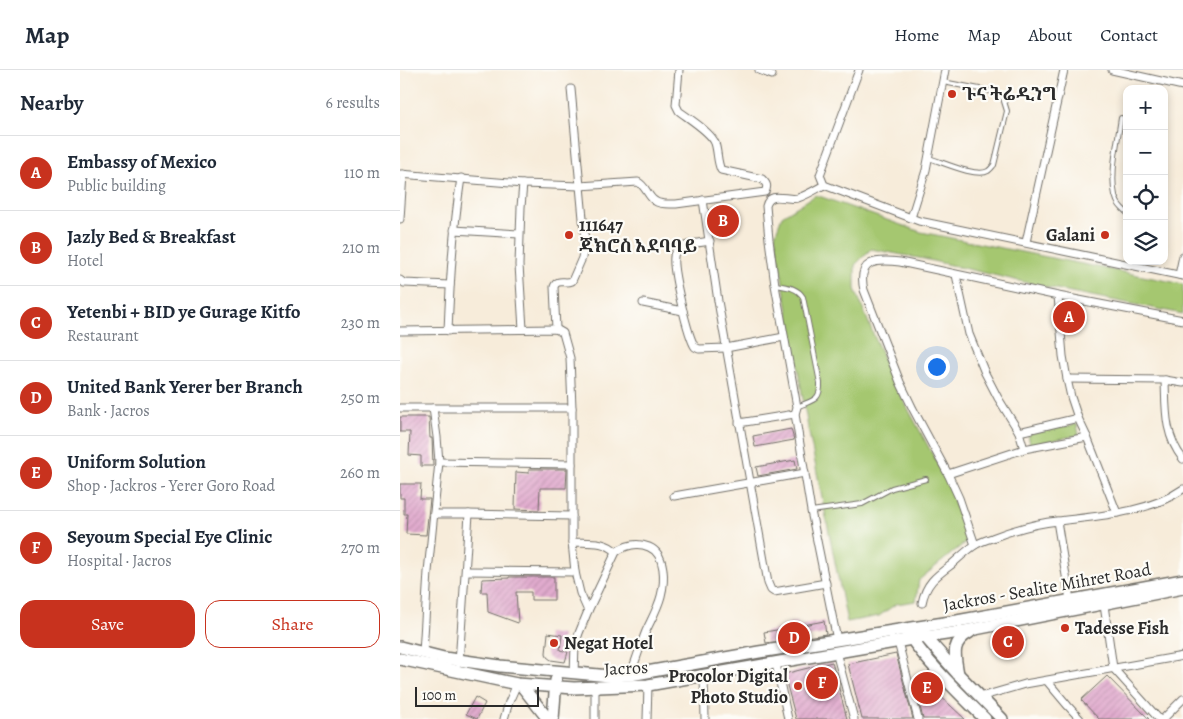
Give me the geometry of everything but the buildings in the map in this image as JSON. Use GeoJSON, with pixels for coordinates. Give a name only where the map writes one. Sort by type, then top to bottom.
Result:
{"type":"FeatureCollection","features":[{"type":"Feature","properties":{"kind":"main road","name":"Jackros - Sealite Mihret Road"},"geometry":{"type":"LineString","coordinates":[[915,634],[1070,600],[1183,580]]}},
{"type":"Feature","properties":{"kind":"main road","name":"Jacros"},"geometry":{"type":"LineString","coordinates":[[400,659],[459,666],[630,676],[675,666],[837,640],[960,632],[1183,588]]}},
{"type":"Feature","properties":{"kind":"main road"},"geometry":{"type":"LineString","coordinates":[[958,674],[954,655],[955,648],[964,635],[976,629]]}},
{"type":"Feature","properties":{"kind":"main road","name":"Jacros"},"geometry":{"type":"LineString","coordinates":[[400,647],[424,653],[519,685],[595,687],[648,685],[704,676],[898,642],[915,634]]}},
{"type":"Feature","properties":{"kind":"main road"},"geometry":{"type":"LineString","coordinates":[[915,634],[920,650],[984,719]]}},
{"type":"Feature","properties":{"kind":"main road"},"geometry":{"type":"LineString","coordinates":[[915,634],[1002,719]]}},
{"type":"Feature","properties":{"kind":"main road"},"geometry":{"type":"LineString","coordinates":[[553,719],[556,671]]}},
{"type":"Feature","properties":{"kind":"main road"},"geometry":{"type":"LineString","coordinates":[[519,685],[548,719]]}},
{"type":"Feature","properties":{"kind":"street"},"geometry":{"type":"LineString","coordinates":[[680,70],[676,105],[679,111],[710,135],[715,142],[718,164],[721,170],[762,179],[767,184],[766,206],[775,285],[805,473],[837,640]]}},
{"type":"Feature","properties":{"kind":"street"},"geometry":{"type":"LineString","coordinates":[[759,70],[772,75]]}},
{"type":"Feature","properties":{"kind":"street"},"geometry":{"type":"LineString","coordinates":[[858,70],[820,175],[824,185],[910,218],[936,225],[1123,260]]}},
{"type":"Feature","properties":{"kind":"street"},"geometry":{"type":"LineString","coordinates":[[910,218],[926,170],[945,70]]}},
{"type":"Feature","properties":{"kind":"street"},"geometry":{"type":"LineString","coordinates":[[1026,242],[1064,70]]}},
{"type":"Feature","properties":{"kind":"street"},"geometry":{"type":"LineString","coordinates":[[1112,70],[1165,85]]}},
{"type":"Feature","properties":{"kind":"street"},"geometry":{"type":"LineString","coordinates":[[1168,85],[1183,86]]}},
{"type":"Feature","properties":{"kind":"street"},"geometry":{"type":"LineString","coordinates":[[556,328],[554,287],[557,282],[572,282],[582,258],[585,240],[571,89]]}},
{"type":"Feature","properties":{"kind":"street"},"geometry":{"type":"LineString","coordinates":[[400,219],[402,174],[523,184],[580,186],[638,182],[642,184],[654,201],[676,204],[768,195],[793,199],[799,198],[824,185]]}},
{"type":"Feature","properties":{"kind":"street"},"geometry":{"type":"LineString","coordinates":[[448,331],[454,230],[461,178]]}},
{"type":"Feature","properties":{"kind":"street"},"geometry":{"type":"LineString","coordinates":[[523,184],[518,265],[523,329]]}},
{"type":"Feature","properties":{"kind":"street"},"geometry":{"type":"LineString","coordinates":[[703,200],[726,348],[768,583],[774,592],[826,583]]}},
{"type":"Feature","properties":{"kind":"street"},"geometry":{"type":"LineString","coordinates":[[454,230],[519,234]]}},
{"type":"Feature","properties":{"kind":"street"},"geometry":{"type":"LineString","coordinates":[[710,241],[687,246],[676,252],[674,257],[683,311],[690,337],[695,347],[726,348],[784,337]]}},
{"type":"Feature","properties":{"kind":"street"},"geometry":{"type":"LineString","coordinates":[[1142,265],[1181,275],[1183,256]]}},
{"type":"Feature","properties":{"kind":"street"},"geometry":{"type":"LineString","coordinates":[[975,545],[959,498],[900,382],[864,290],[861,280],[867,265],[872,262],[885,260],[1183,320]]}},
{"type":"Feature","properties":{"kind":"street"},"geometry":{"type":"LineString","coordinates":[[956,275],[969,334],[998,398],[1019,432],[1024,449]]}},
{"type":"Feature","properties":{"kind":"street"},"geometry":{"type":"LineString","coordinates":[[400,280],[404,282],[450,285]]}},
{"type":"Feature","properties":{"kind":"street"},"geometry":{"type":"LineString","coordinates":[[1058,296],[1066,379],[1078,418],[1117,513]]}},
{"type":"Feature","properties":{"kind":"street"},"geometry":{"type":"LineString","coordinates":[[643,303],[683,311]]}},
{"type":"Feature","properties":{"kind":"street"},"geometry":{"type":"LineString","coordinates":[[400,330],[448,331],[556,328],[563,333],[570,358],[572,542],[575,572],[580,593],[588,611]]}},
{"type":"Feature","properties":{"kind":"street"},"geometry":{"type":"LineString","coordinates":[[1066,379],[1166,380],[1183,383]]}},
{"type":"Feature","properties":{"kind":"street"},"geometry":{"type":"LineString","coordinates":[[1166,380],[1166,419],[1174,444],[1183,459]]}},
{"type":"Feature","properties":{"kind":"street"},"geometry":{"type":"LineString","coordinates":[[400,408],[572,408]]}},
{"type":"Feature","properties":{"kind":"street"},"geometry":{"type":"LineString","coordinates":[[424,653],[428,572],[439,462],[433,408]]}},
{"type":"Feature","properties":{"kind":"street"},"geometry":{"type":"LineString","coordinates":[[739,423],[796,411]]}},
{"type":"Feature","properties":{"kind":"street"},"geometry":{"type":"LineString","coordinates":[[1019,432],[1078,418]]}},
{"type":"Feature","properties":{"kind":"street"},"geometry":{"type":"LineString","coordinates":[[948,474],[1024,449],[1087,437]]}},
{"type":"Feature","properties":{"kind":"street"},"geometry":{"type":"LineString","coordinates":[[439,462],[572,464]]}},
{"type":"Feature","properties":{"kind":"street"},"geometry":{"type":"LineString","coordinates":[[674,496],[805,473]]}},
{"type":"Feature","properties":{"kind":"street"},"geometry":{"type":"LineString","coordinates":[[922,603],[929,583],[975,545],[1013,530],[1058,521],[1117,513],[1156,504],[1183,489]]}},
{"type":"Feature","properties":{"kind":"street"},"geometry":{"type":"LineString","coordinates":[[434,514],[572,516]]}},
{"type":"Feature","properties":{"kind":"street"},"geometry":{"type":"LineString","coordinates":[[459,666],[469,514]]}},
{"type":"Feature","properties":{"kind":"street"},"geometry":{"type":"LineString","coordinates":[[1058,521],[1070,600]]}},
{"type":"Feature","properties":{"kind":"street"},"geometry":{"type":"LineString","coordinates":[[572,542],[602,543],[608,545],[616,552]]}},
{"type":"Feature","properties":{"kind":"street"},"geometry":{"type":"LineString","coordinates":[[574,674],[575,644],[588,611],[616,552],[630,545],[640,545],[650,547],[657,552],[662,564],[663,590],[630,676]]}},
{"type":"Feature","properties":{"kind":"street"},"geometry":{"type":"LineString","coordinates":[[466,571],[575,572]]}},
{"type":"Feature","properties":{"kind":"street"},"geometry":{"type":"LineString","coordinates":[[1104,605],[1113,668],[1159,719]]}},
{"type":"Feature","properties":{"kind":"street"},"geometry":{"type":"LineString","coordinates":[[898,642],[918,719]]}},
{"type":"Feature","properties":{"kind":"street"},"geometry":{"type":"LineString","coordinates":[[836,652],[854,719]]}},
{"type":"Feature","properties":{"kind":"street"},"geometry":{"type":"LineString","coordinates":[[980,697],[1025,684],[1183,656]]}},
{"type":"Feature","properties":{"kind":"street"},"geometry":{"type":"LineString","coordinates":[[776,664],[788,719]]}},
{"type":"Feature","properties":{"kind":"street"},"geometry":{"type":"LineString","coordinates":[[704,676],[705,719]]}},
{"type":"Feature","properties":{"kind":"street"},"geometry":{"type":"LineString","coordinates":[[1046,680],[1080,719]]}},
{"type":"Feature","properties":{"kind":"street"},"geometry":{"type":"LineString","coordinates":[[504,719],[509,702],[519,685]]}},
{"type":"Feature","properties":{"kind":"street"},"geometry":{"type":"LineString","coordinates":[[648,685],[648,719]]}},
{"type":"Feature","properties":{"kind":"street"},"geometry":{"type":"LineString","coordinates":[[595,687],[595,719]]}},
{"type":"Feature","properties":{"kind":"street"},"geometry":{"type":"LineString","coordinates":[[1163,719],[1183,700]]}},
{"type":"Feature","properties":{"kind":"lane"},"geometry":{"type":"LineString","coordinates":[[928,158],[974,173],[989,171],[994,165],[1006,111],[1003,98],[995,92],[943,82]]}},
{"type":"Feature","properties":{"kind":"lane"},"geometry":{"type":"LineString","coordinates":[[1121,118],[1112,178],[1116,200],[1123,209]]}},
{"type":"Feature","properties":{"kind":"lane"},"geometry":{"type":"LineString","coordinates":[[775,285],[801,292],[820,383],[818,396],[796,411]]}},
{"type":"Feature","properties":{"kind":"lane"},"geometry":{"type":"LineString","coordinates":[[812,511],[862,504],[892,488],[926,479]]}},
{"type":"Feature","properties":{"kind":"green space"},"geometry":{"type":"Polygon","coordinates":[[[816,195],[921,232],[1183,284],[1183,314],[1041,286],[924,259],[871,249],[855,265],[855,289],[890,375],[949,485],[967,541],[919,580],[916,601],[896,604],[879,616],[847,622],[808,428],[775,235],[782,216],[816,195]]]}},
{"type":"Feature","properties":{"kind":"green space"},"geometry":{"type":"Polygon","coordinates":[[[1077,424],[1079,435],[1030,445],[1028,433],[1077,424]]]}},
{"type":"Feature","properties":{"kind":"place","name":"ጉና ትሬዲንግ"},"geometry":{"type":"Point","coordinates":[952,94]}},
{"type":"Feature","properties":{"kind":"place","name":"Jazly Bed & Breakfast"},"geometry":{"type":"Point","coordinates":[723,221]}},
{"type":"Feature","properties":{"kind":"place","name":"111647 ጃክሮስ አደባባይ"},"geometry":{"type":"Point","coordinates":[569,235]}},
{"type":"Feature","properties":{"kind":"place","name":"Galani"},"geometry":{"type":"Point","coordinates":[1105,235]}},
{"type":"Feature","properties":{"kind":"place","name":"Embassy of Mexico"},"geometry":{"type":"Point","coordinates":[1069,317]}},
{"type":"Feature","properties":{"kind":"place","name":"Tadesse Fish"},"geometry":{"type":"Point","coordinates":[1065,628]}},
{"type":"Feature","properties":{"kind":"place","name":"United Bank Yerer ber Branch"},"geometry":{"type":"Point","coordinates":[794,638]}},
{"type":"Feature","properties":{"kind":"place","name":"Yetenbi + BID ye Gurage Kitfo"},"geometry":{"type":"Point","coordinates":[1008,642]}},
{"type":"Feature","properties":{"kind":"place","name":"Negat Hotel"},"geometry":{"type":"Point","coordinates":[554,643]}},
{"type":"Feature","properties":{"kind":"place","name":"Seyoum Special Eye Clinic"},"geometry":{"type":"Point","coordinates":[822,683]}},
{"type":"Feature","properties":{"kind":"place","name":"Procolor Digital Photo Studio"},"geometry":{"type":"Point","coordinates":[798,686]}},
{"type":"Feature","properties":{"kind":"place","name":"Uniform Solution"},"geometry":{"type":"Point","coordinates":[927,688]}}]}
